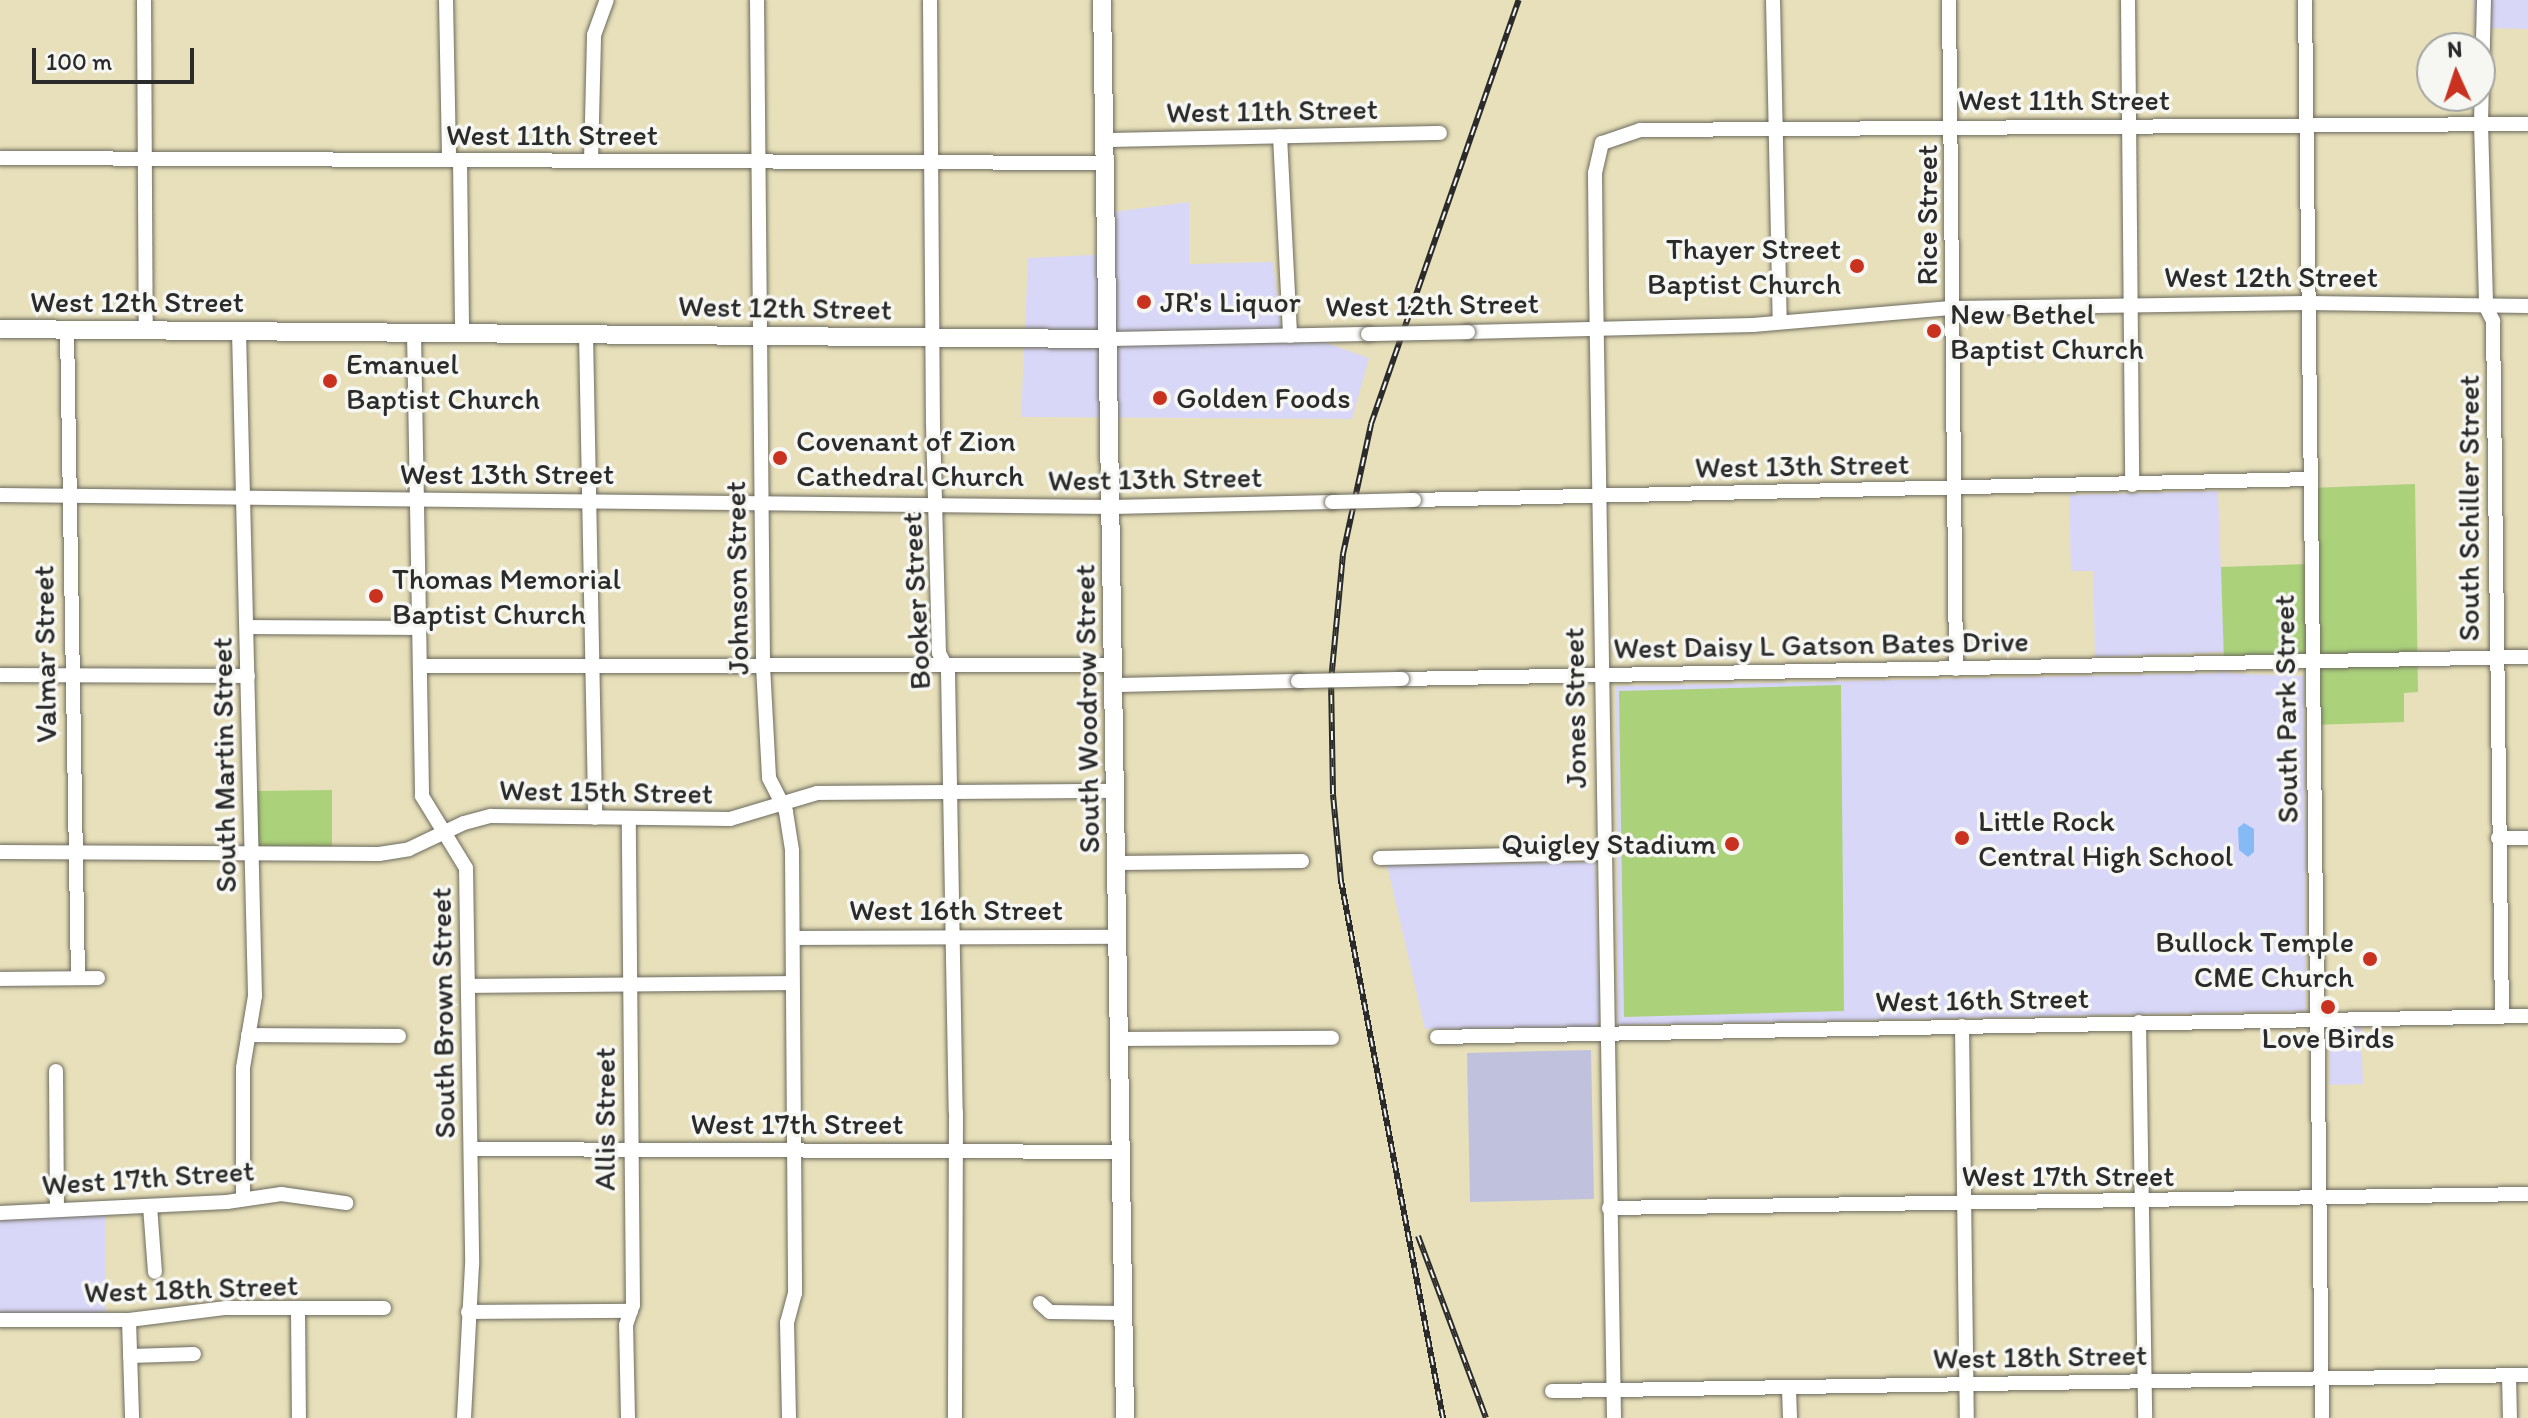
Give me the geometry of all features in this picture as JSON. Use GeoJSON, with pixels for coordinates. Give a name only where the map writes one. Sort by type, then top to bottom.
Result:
{"type":"FeatureCollection","features":[{"type":"Feature","properties":{"kind":"main road","name":"South Woodrow Street"},"geometry":{"type":"LineString","coordinates":[[1102,0],[1125,1418]]}},
{"type":"Feature","properties":{"kind":"main road","name":"West 12th Street"},"geometry":{"type":"LineString","coordinates":[[0,329],[1106,339]]}},
{"type":"Feature","properties":{"kind":"street"},"geometry":{"type":"LineString","coordinates":[[144,0],[146,330]]}},
{"type":"Feature","properties":{"kind":"street"},"geometry":{"type":"LineString","coordinates":[[446,0],[462,333]]}},
{"type":"Feature","properties":{"kind":"street"},"geometry":{"type":"LineString","coordinates":[[591,161],[594,35],[607,0]]}},
{"type":"Feature","properties":{"kind":"street","name":"Johnson Street"},"geometry":{"type":"LineString","coordinates":[[757,0],[762,161],[759,336],[763,666],[769,778],[790,838],[793,938],[789,1418]]}},
{"type":"Feature","properties":{"kind":"street","name":"Booker Street"},"geometry":{"type":"LineString","coordinates":[[930,0],[932,337],[952,936],[955,1418]]}},
{"type":"Feature","properties":{"kind":"street"},"geometry":{"type":"LineString","coordinates":[[1773,0],[1780,322]]}},
{"type":"Feature","properties":{"kind":"street","name":"Rice Street"},"geometry":{"type":"LineString","coordinates":[[1949,0],[1956,669]]}},
{"type":"Feature","properties":{"kind":"street"},"geometry":{"type":"LineString","coordinates":[[2128,0],[2132,485]]}},
{"type":"Feature","properties":{"kind":"street","name":"South Park Street"},"geometry":{"type":"LineString","coordinates":[[2305,0],[2322,1418]]}},
{"type":"Feature","properties":{"kind":"street","name":"South Schiller Street"},"geometry":{"type":"LineString","coordinates":[[2484,0],[2481,123],[2486,307],[2493,321],[2502,1016]]}},
{"type":"Feature","properties":{"kind":"street","name":"West 11th Street"},"geometry":{"type":"LineString","coordinates":[[1602,143],[1640,130],[2528,124]]}},
{"type":"Feature","properties":{"kind":"street","name":"West 11th Street"},"geometry":{"type":"LineString","coordinates":[[1105,140],[1440,133]]}},
{"type":"Feature","properties":{"kind":"street"},"geometry":{"type":"LineString","coordinates":[[1280,136],[1290,336]]}},
{"type":"Feature","properties":{"kind":"street","name":"Jones Street"},"geometry":{"type":"LineString","coordinates":[[1602,143],[1595,173],[1596,329],[1614,1418]]}},
{"type":"Feature","properties":{"kind":"street","name":"West 11th Street"},"geometry":{"type":"LineString","coordinates":[[0,158],[1105,163]]}},
{"type":"Feature","properties":{"kind":"street","name":"West 12th Street"},"geometry":{"type":"LineString","coordinates":[[1106,339],[1596,329],[1780,322],[1953,308],[2307,303],[2528,306]]}},
{"type":"Feature","properties":{"kind":"street","name":"Valmar Street"},"geometry":{"type":"LineString","coordinates":[[67,329],[78,977]]}},
{"type":"Feature","properties":{"kind":"street","name":"South Martin Street"},"geometry":{"type":"LineString","coordinates":[[239,331],[255,996],[243,1068],[243,1196]]}},
{"type":"Feature","properties":{"kind":"street","name":"South Brown Street"},"geometry":{"type":"LineString","coordinates":[[414,333],[422,796],[466,868],[471,1149],[464,1418]]}},
{"type":"Feature","properties":{"kind":"street"},"geometry":{"type":"LineString","coordinates":[[586,334],[595,818]]}},
{"type":"Feature","properties":{"kind":"street","name":"West 13th Street"},"geometry":{"type":"LineString","coordinates":[[0,495],[1112,507],[2310,479]]}},
{"type":"Feature","properties":{"kind":"street"},"geometry":{"type":"LineString","coordinates":[[247,627],[420,628]]}},
{"type":"Feature","properties":{"kind":"street","name":"West Daisy L Gatson Bates Drive"},"geometry":{"type":"LineString","coordinates":[[1115,685],[2528,657]]}},
{"type":"Feature","properties":{"kind":"street"},"geometry":{"type":"LineString","coordinates":[[421,666],[1115,665]]}},
{"type":"Feature","properties":{"kind":"street"},"geometry":{"type":"LineString","coordinates":[[0,675],[248,676]]}},
{"type":"Feature","properties":{"kind":"street","name":"West 15th Street"},"geometry":{"type":"LineString","coordinates":[[0,852],[394,853],[491,816],[742,819],[817,793],[1117,791]]}},
{"type":"Feature","properties":{"kind":"street","name":"Allis Street"},"geometry":{"type":"LineString","coordinates":[[628,1418],[626,1325],[631,1311],[629,818]]}},
{"type":"Feature","properties":{"kind":"street"},"geometry":{"type":"LineString","coordinates":[[2498,838],[2528,838]]}},
{"type":"Feature","properties":{"kind":"street"},"geometry":{"type":"LineString","coordinates":[[1380,858],[1604,853]]}},
{"type":"Feature","properties":{"kind":"street"},"geometry":{"type":"LineString","coordinates":[[1118,863],[1302,861]]}},
{"type":"Feature","properties":{"kind":"street","name":"West 16th Street"},"geometry":{"type":"LineString","coordinates":[[793,938],[1119,937]]}},
{"type":"Feature","properties":{"kind":"street"},"geometry":{"type":"LineString","coordinates":[[0,979],[98,978]]}},
{"type":"Feature","properties":{"kind":"street"},"geometry":{"type":"LineString","coordinates":[[468,986],[792,983]]}},
{"type":"Feature","properties":{"kind":"street","name":"West 16th Street"},"geometry":{"type":"LineString","coordinates":[[1437,1037],[2528,1016]]}},
{"type":"Feature","properties":{"kind":"street"},"geometry":{"type":"LineString","coordinates":[[2139,1022],[2145,1418]]}},
{"type":"Feature","properties":{"kind":"street"},"geometry":{"type":"LineString","coordinates":[[1962,1026],[1967,1418]]}},
{"type":"Feature","properties":{"kind":"street"},"geometry":{"type":"LineString","coordinates":[[248,1035],[399,1036]]}},
{"type":"Feature","properties":{"kind":"street"},"geometry":{"type":"LineString","coordinates":[[1121,1039],[1332,1038]]}},
{"type":"Feature","properties":{"kind":"street"},"geometry":{"type":"LineString","coordinates":[[56,1071],[57,1210]]}},
{"type":"Feature","properties":{"kind":"street","name":"West 17th Street"},"geometry":{"type":"LineString","coordinates":[[471,1149],[1123,1152]]}},
{"type":"Feature","properties":{"kind":"street","name":"West 17th Street"},"geometry":{"type":"LineString","coordinates":[[0,1213],[150,1206],[243,1196],[255,1200],[293,1194],[346,1203]]}},
{"type":"Feature","properties":{"kind":"street","name":"West 17th Street"},"geometry":{"type":"LineString","coordinates":[[1609,1208],[2528,1194]]}},
{"type":"Feature","properties":{"kind":"street"},"geometry":{"type":"LineString","coordinates":[[150,1206],[155,1272]]}},
{"type":"Feature","properties":{"kind":"street"},"geometry":{"type":"LineString","coordinates":[[1040,1303],[1050,1312],[1123,1313]]}},
{"type":"Feature","properties":{"kind":"street","name":"West 18th Street"},"geometry":{"type":"LineString","coordinates":[[0,1320],[129,1320],[166,1312],[384,1308]]}},
{"type":"Feature","properties":{"kind":"street"},"geometry":{"type":"LineString","coordinates":[[298,1310],[299,1418]]}},
{"type":"Feature","properties":{"kind":"street"},"geometry":{"type":"LineString","coordinates":[[468,1312],[631,1311]]}},
{"type":"Feature","properties":{"kind":"street"},"geometry":{"type":"LineString","coordinates":[[129,1320],[132,1418]]}},
{"type":"Feature","properties":{"kind":"street"},"geometry":{"type":"LineString","coordinates":[[130,1356],[194,1354]]}},
{"type":"Feature","properties":{"kind":"street"},"geometry":{"type":"LineString","coordinates":[[2509,1375],[2510,1418]]}},
{"type":"Feature","properties":{"kind":"street","name":"West 18th Street"},"geometry":{"type":"LineString","coordinates":[[1552,1391],[2528,1375]]}},
{"type":"Feature","properties":{"kind":"street"},"geometry":{"type":"LineString","coordinates":[[1789,1389],[1790,1418]]}},
{"type":"Feature","properties":{"kind":"shaded area"},"geometry":{"type":"Polygon","coordinates":[[[2474,0],[2528,0],[2528,29],[2475,28],[2474,0]]]}},
{"type":"Feature","properties":{"kind":"shaded area"},"geometry":{"type":"Polygon","coordinates":[[[1189,202],[1189,264],[1273,262],[1281,327],[1369,358],[1352,419],[1021,417],[1028,258],[1113,254],[1113,212],[1189,202]]]}},
{"type":"Feature","properties":{"kind":"shaded area"},"geometry":{"type":"Polygon","coordinates":[[[2218,491],[2224,652],[2095,657],[2093,571],[2071,571],[2069,495],[2218,491]]]}},
{"type":"Feature","properties":{"kind":"shaded area","name":"Little Rock Central High School"},"geometry":{"type":"Polygon","coordinates":[[[2224,663],[2226,673],[2304,676],[2306,1011],[1618,1025],[1616,686],[2221,673],[2224,663]]]}},
{"type":"Feature","properties":{"kind":"shaded area"},"geometry":{"type":"Polygon","coordinates":[[[1595,862],[1600,1018],[1596,1027],[1425,1029],[1387,865],[1595,862]]]}},
{"type":"Feature","properties":{"kind":"shaded area"},"geometry":{"type":"Polygon","coordinates":[[[2361,1026],[2363,1084],[2329,1085],[2329,1030],[2361,1026]]]}},
{"type":"Feature","properties":{"kind":"shaded area"},"geometry":{"type":"Polygon","coordinates":[[[1591,1050],[1594,1199],[1470,1202],[1467,1053],[1591,1050]]]}},
{"type":"Feature","properties":{"kind":"shaded area"},"geometry":{"type":"Polygon","coordinates":[[[106,1209],[105,1320],[0,1320],[0,1212],[106,1209]]]}},
{"type":"Feature","properties":{"kind":"green space"},"geometry":{"type":"Polygon","coordinates":[[[2415,484],[2418,692],[2404,693],[2404,722],[2312,725],[2311,661],[2224,663],[2221,567],[2310,564],[2310,488],[2415,484]]]}},
{"type":"Feature","properties":{"kind":"green space","name":"Quigley Stadium"},"geometry":{"type":"Polygon","coordinates":[[[1841,685],[1844,1011],[1624,1017],[1619,691],[1841,685]]]}},
{"type":"Feature","properties":{"kind":"green space"},"geometry":{"type":"Polygon","coordinates":[[[332,790],[332,848],[254,846],[254,791],[332,790]]]}},
{"type":"Feature","properties":{"kind":"water"},"geometry":{"type":"Polygon","coordinates":[[[2244,823],[2254,829],[2254,852],[2248,857],[2239,850],[2238,828],[2244,823]]]}},
{"type":"Feature","properties":{"kind":"railway"},"geometry":{"type":"LineString","coordinates":[[1443,1418],[1341,881],[1333,794],[1331,681],[1343,554],[1371,424],[1519,0]]}},
{"type":"Feature","properties":{"kind":"railway"},"geometry":{"type":"LineString","coordinates":[[1418,1236],[1486,1418]]}},
{"type":"Feature","properties":{"kind":"place","name":"Thayer Street Baptist Church"},"geometry":{"type":"Point","coordinates":[1857,266]}},
{"type":"Feature","properties":{"kind":"place","name":"JR's Liquor"},"geometry":{"type":"Point","coordinates":[1144,302]}},
{"type":"Feature","properties":{"kind":"place","name":"New Bethel Baptist Church"},"geometry":{"type":"Point","coordinates":[1934,331]}},
{"type":"Feature","properties":{"kind":"place","name":"Emanuel Baptist Church"},"geometry":{"type":"Point","coordinates":[330,381]}},
{"type":"Feature","properties":{"kind":"place","name":"Golden Foods"},"geometry":{"type":"Point","coordinates":[1160,398]}},
{"type":"Feature","properties":{"kind":"place","name":"Covenant of Zion Cathedral Church"},"geometry":{"type":"Point","coordinates":[780,458]}},
{"type":"Feature","properties":{"kind":"place","name":"Thomas Memorial Baptist Church"},"geometry":{"type":"Point","coordinates":[376,596]}},
{"type":"Feature","properties":{"kind":"place","name":"Little Rock Central High School"},"geometry":{"type":"Point","coordinates":[1962,838]}},
{"type":"Feature","properties":{"kind":"place","name":"Quigley Stadium"},"geometry":{"type":"Point","coordinates":[1732,844]}},
{"type":"Feature","properties":{"kind":"place","name":"Bullock Temple CME Church"},"geometry":{"type":"Point","coordinates":[2370,959]}},
{"type":"Feature","properties":{"kind":"place","name":"Love Birds"},"geometry":{"type":"Point","coordinates":[2328,1007]}}]}
